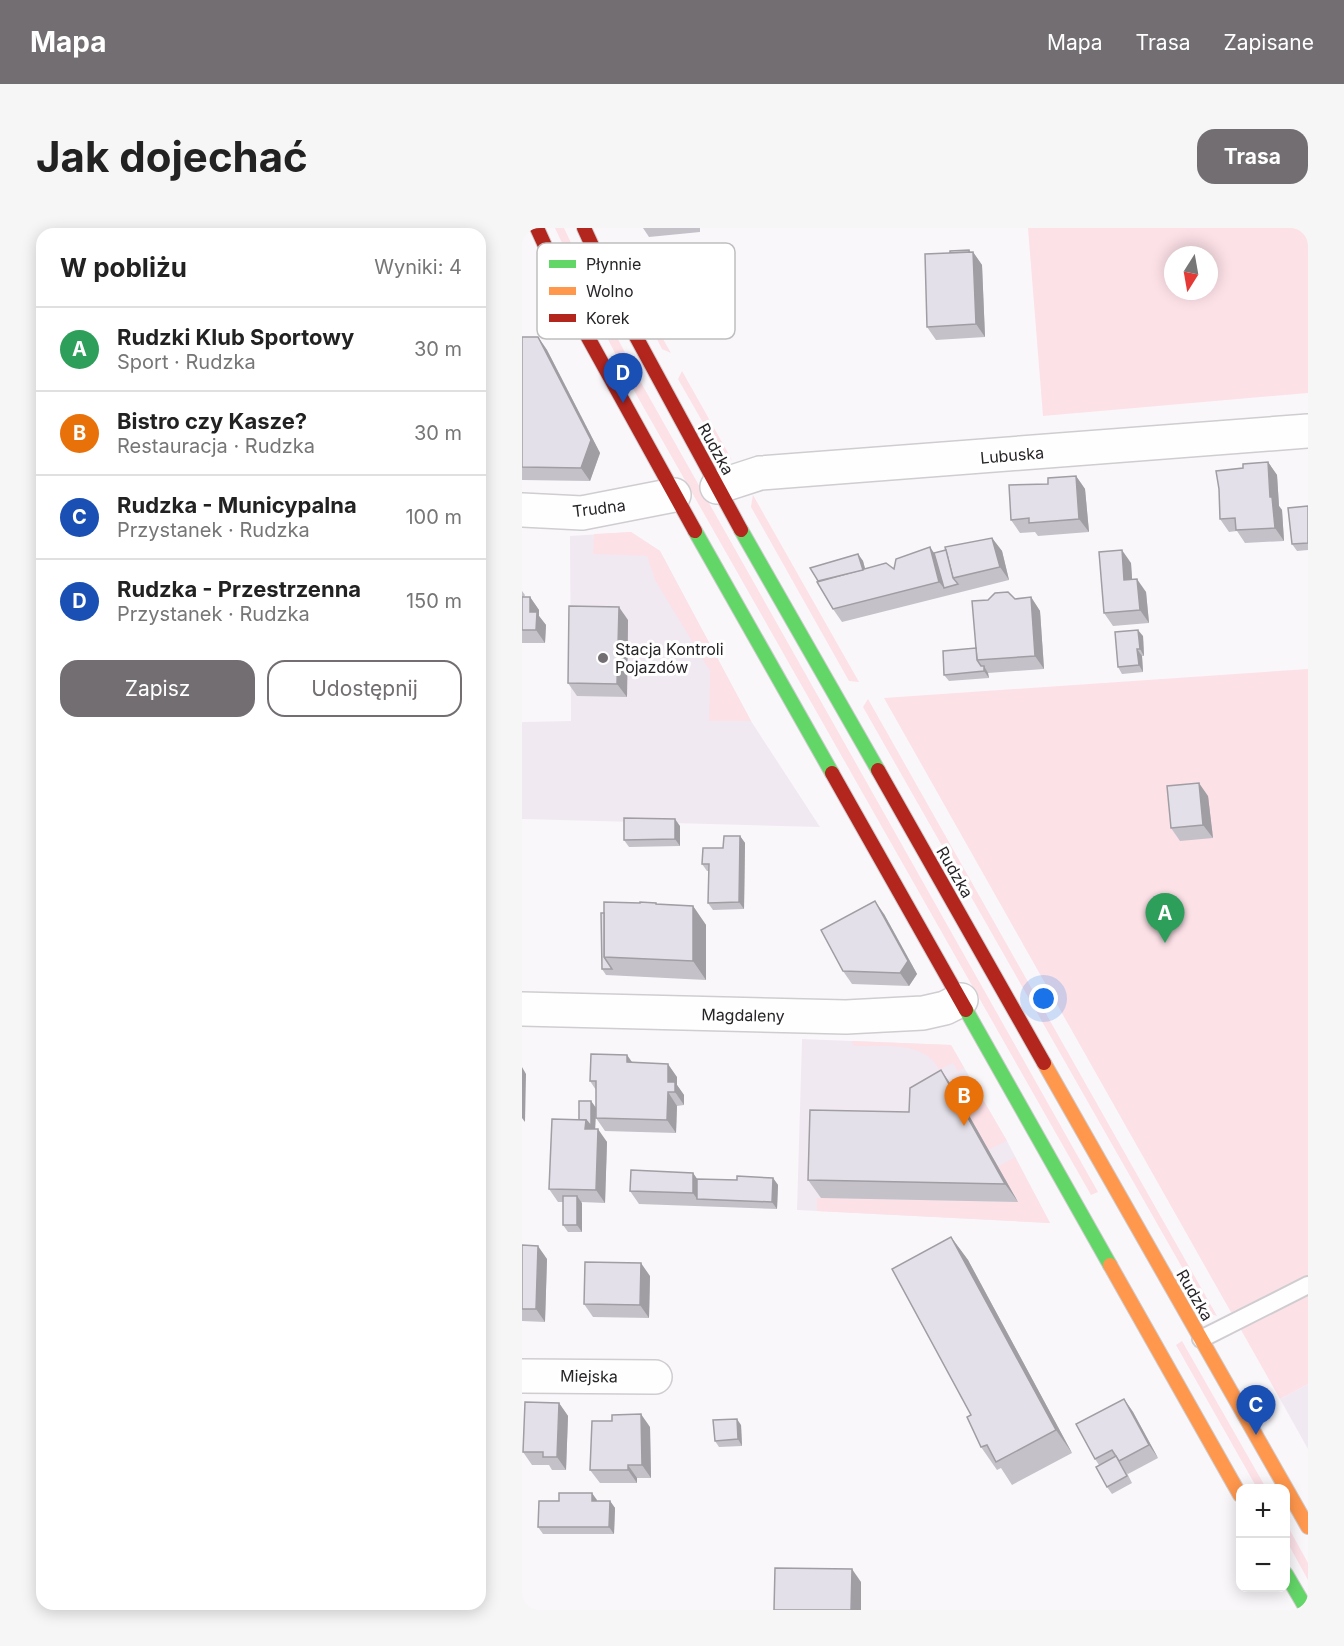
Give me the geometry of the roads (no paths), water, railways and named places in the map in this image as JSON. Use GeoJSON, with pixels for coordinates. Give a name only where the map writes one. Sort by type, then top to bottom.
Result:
{"type":"FeatureCollection","features":[{"type":"Feature","properties":{"kind":"street"},"geometry":{"type":"LineString","coordinates":[[537,228],[544,243]]}},
{"type":"Feature","properties":{"kind":"street","name":"Rudzka"},"geometry":{"type":"LineString","coordinates":[[584,228],[591,243]]}},
{"type":"Feature","properties":{"kind":"street"},"geometry":{"type":"LineString","coordinates":[[589,339],[674,495],[961,1000],[1117,1265],[1236,1488]]}},
{"type":"Feature","properties":{"kind":"street","name":"Rudzka"},"geometry":{"type":"LineString","coordinates":[[637,339],[717,487],[1145,1251],[1201,1339],[1308,1527]]}},
{"type":"Feature","properties":{"kind":"street","name":"Lubuska"},"geometry":{"type":"LineString","coordinates":[[717,487],[760,473],[1308,431]]}},
{"type":"Feature","properties":{"kind":"street","name":"Trudna"},"geometry":{"type":"LineString","coordinates":[[522,510],[582,513],[674,495]]}},
{"type":"Feature","properties":{"kind":"street","name":"Magdaleny"},"geometry":{"type":"LineString","coordinates":[[522,1009],[846,1017],[923,1013],[945,1008],[961,1000]]}},
{"type":"Feature","properties":{"kind":"street","name":"Miejska"},"geometry":{"type":"LineString","coordinates":[[522,1376],[655,1377]]}},
{"type":"Feature","properties":{"kind":"street"},"geometry":{"type":"LineString","coordinates":[[1290,1581],[1307,1610]]}},
{"type":"Feature","properties":{"kind":"lane"},"geometry":{"type":"LineString","coordinates":[[1201,1339],[1308,1285]]}},
{"type":"Feature","properties":{"kind":"place","name":"Rudzka - Przestrzenna"},"geometry":{"type":"Point","coordinates":[623,403]}},
{"type":"Feature","properties":{"kind":"place","name":"Stacja Kontroli Pojazdów"},"geometry":{"type":"Point","coordinates":[603,658]}},
{"type":"Feature","properties":{"kind":"place","name":"Rudzki Klub Sportowy"},"geometry":{"type":"Point","coordinates":[1165,943]}},
{"type":"Feature","properties":{"kind":"place","name":"Bistro czy Kasze?"},"geometry":{"type":"Point","coordinates":[964,1126]}},
{"type":"Feature","properties":{"kind":"place","name":"Rudzka - Municypalna"},"geometry":{"type":"Point","coordinates":[1256,1435]}}]}
